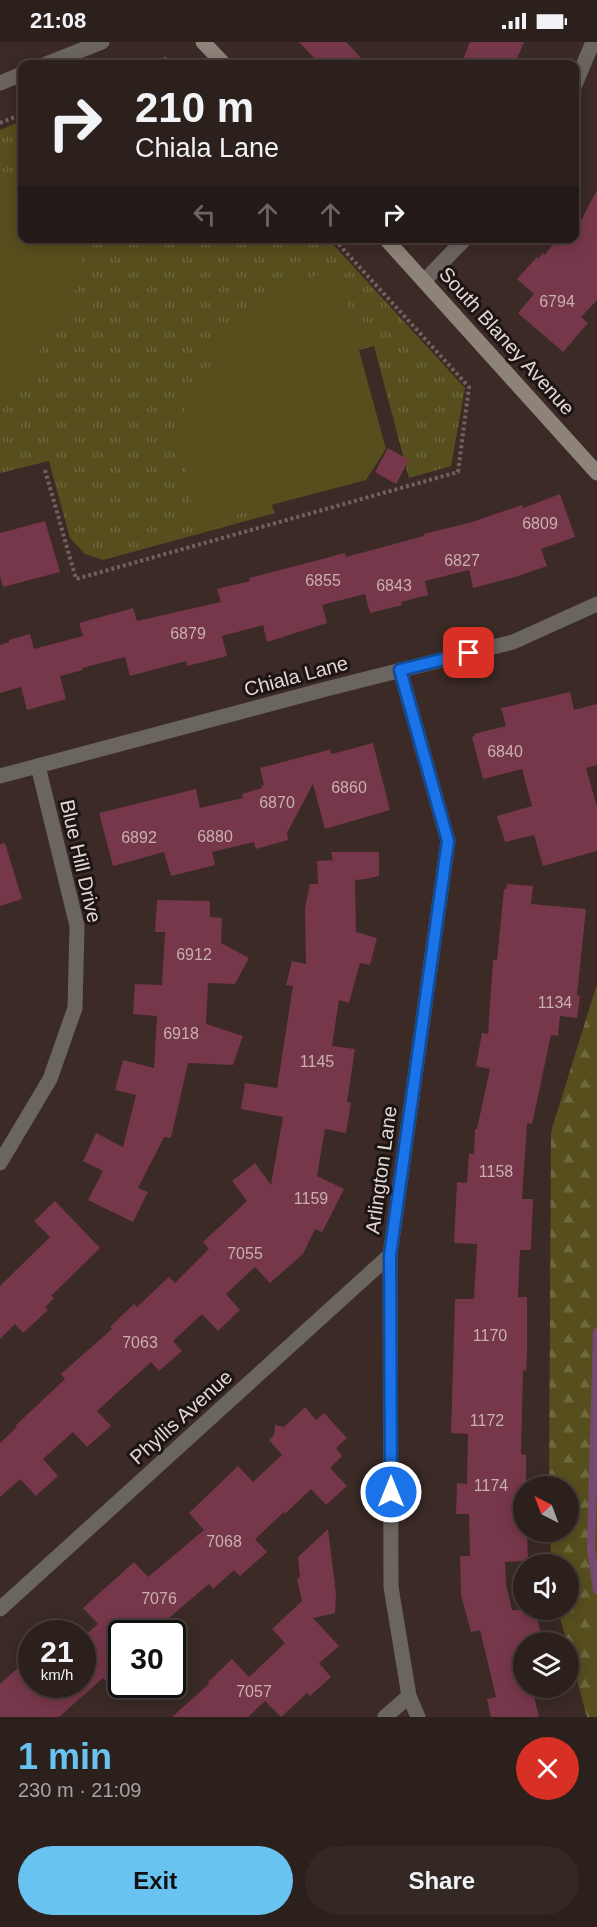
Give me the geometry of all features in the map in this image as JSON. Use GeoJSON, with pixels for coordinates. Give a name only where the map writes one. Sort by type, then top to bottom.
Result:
{"type":"FeatureCollection","features":[{"type":"Feature","properties":{"kind":"street"},"geometry":{"type":"LineString","coordinates":[[56,60],[102,42]]}},
{"type":"Feature","properties":{"kind":"street"},"geometry":{"type":"LineString","coordinates":[[203,42],[220,60]]}},
{"type":"Feature","properties":{"kind":"street"},"geometry":{"type":"LineString","coordinates":[[579,75],[593,42]]}},
{"type":"Feature","properties":{"kind":"street"},"geometry":{"type":"LineString","coordinates":[[0,83],[18,76]]}},
{"type":"Feature","properties":{"kind":"street","name":"South Blaney Avenue"},"geometry":{"type":"LineString","coordinates":[[390,243],[597,473]]}},
{"type":"Feature","properties":{"kind":"street"},"geometry":{"type":"LineString","coordinates":[[424,281],[461,243]]}},
{"type":"Feature","properties":{"kind":"street","name":"Chiala Lane"},"geometry":{"type":"LineString","coordinates":[[0,776],[513,642],[597,604]]}},
{"type":"Feature","properties":{"kind":"street","name":"Arlington Lane"},"geometry":{"type":"LineString","coordinates":[[400,670],[448,841],[390,1255],[392,1587],[409,1696],[418,1717]]}},
{"type":"Feature","properties":{"kind":"street","name":"Blue Hill Drive"},"geometry":{"type":"LineString","coordinates":[[0,1163],[50,1079],[75,1008],[77,926],[38,766]]}},
{"type":"Feature","properties":{"kind":"street","name":"Phyllis Avenue"},"geometry":{"type":"LineString","coordinates":[[0,1609],[390,1255]]}},
{"type":"Feature","properties":{"kind":"street"},"geometry":{"type":"LineString","coordinates":[[385,1717],[409,1696]]}},
{"type":"Feature","properties":{"kind":"path"},"geometry":{"type":"LineString","coordinates":[[0,123],[18,116]]}},
{"type":"Feature","properties":{"kind":"path"},"geometry":{"type":"LineString","coordinates":[[45,470],[76,579],[458,472],[468,387],[338,243]]}},
{"type":"Feature","properties":{"kind":"green space"},"geometry":{"type":"Polygon","coordinates":[[[18,123],[18,243],[332,243],[465,388],[451,466],[409,478],[374,346],[330,358],[242,435],[275,513],[103,560],[85,554],[70,538],[49,461],[0,473],[0,130],[18,123]]]}},
{"type":"Feature","properties":{"kind":"green space"},"geometry":{"type":"Polygon","coordinates":[[[18,184],[18,243],[80,243],[84,277],[20,383],[0,392],[0,189],[18,184]]]}},
{"type":"Feature","properties":{"kind":"green space"},"geometry":{"type":"Polygon","coordinates":[[[336,266],[386,449],[366,480],[195,525],[179,420],[240,312],[336,266]]]}},
{"type":"Feature","properties":{"kind":"green space"},"geometry":{"type":"Polygon","coordinates":[[[597,984],[597,1717],[587,1717],[579,1687],[579,1632],[564,1632],[561,1620],[579,1620],[579,1554],[551,1554],[550,1542],[579,1542],[579,1476],[549,1476],[551,1132],[597,984]]]}},
{"type":"Feature","properties":{"kind":"building"},"geometry":{"type":"Polygon","coordinates":[[[299,42],[346,42],[363,60],[316,60],[299,42]]]}},
{"type":"Feature","properties":{"kind":"building"},"geometry":{"type":"Polygon","coordinates":[[[470,42],[524,42],[517,60],[463,60],[470,42]]]}},
{"type":"Feature","properties":{"kind":"building"},"geometry":{"type":"Polygon","coordinates":[[[597,190],[597,300],[581,317],[588,323],[563,352],[518,313],[534,294],[517,279],[537,257],[538,259],[543,253],[545,255],[553,243],[579,243],[579,224],[597,190]]]}},
{"type":"Feature","properties":{"kind":"building"},"geometry":{"type":"Polygon","coordinates":[[[388,448],[409,460],[396,484],[375,472],[388,448]]]}},
{"type":"Feature","properties":{"kind":"building"},"geometry":{"type":"Polygon","coordinates":[[[560,494],[575,537],[541,549],[547,566],[473,588],[469,570],[425,581],[428,595],[401,602],[402,605],[370,613],[365,594],[322,605],[327,623],[267,642],[263,625],[222,636],[227,656],[187,666],[186,661],[130,676],[125,657],[82,668],[83,670],[60,676],[66,699],[27,710],[21,687],[0,693],[0,645],[9,640],[30,634],[34,649],[83,636],[79,623],[133,608],[137,621],[221,602],[217,589],[250,581],[249,578],[345,553],[346,557],[424,536],[423,534],[469,523],[522,505],[523,508],[560,494]]]}},
{"type":"Feature","properties":{"kind":"building"},"geometry":{"type":"Polygon","coordinates":[[[45,521],[60,572],[3,587],[0,576],[0,533],[45,521]]]}},
{"type":"Feature","properties":{"kind":"building"},"geometry":{"type":"Polygon","coordinates":[[[570,692],[574,710],[597,704],[597,765],[586,768],[597,807],[597,851],[543,866],[534,835],[505,842],[497,816],[532,806],[522,769],[483,779],[472,737],[475,736],[474,734],[506,726],[501,708],[570,692]]]}},
{"type":"Feature","properties":{"kind":"building"},"geometry":{"type":"Polygon","coordinates":[[[373,743],[390,810],[325,829],[313,784],[287,833],[288,840],[256,849],[254,842],[212,852],[215,865],[171,876],[164,852],[113,866],[99,813],[196,789],[200,808],[243,798],[242,794],[262,788],[261,786],[264,785],[260,768],[332,749],[330,752],[332,754],[373,743]]]}},
{"type":"Feature","properties":{"kind":"building"},"geometry":{"type":"Polygon","coordinates":[[[5,843],[22,899],[0,906],[0,844],[5,843]]]}},
{"type":"Feature","properties":{"kind":"building"},"geometry":{"type":"Polygon","coordinates":[[[331,852],[379,852],[379,876],[355,880],[356,932],[377,938],[370,965],[360,963],[349,1003],[339,1000],[332,1046],[355,1049],[347,1102],[351,1103],[346,1133],[325,1129],[317,1176],[344,1189],[331,1215],[322,1232],[315,1229],[303,1254],[270,1283],[255,1267],[226,1294],[240,1310],[218,1331],[202,1314],[173,1341],[182,1351],[159,1371],[151,1362],[97,1411],[111,1426],[87,1447],[73,1432],[43,1459],[58,1476],[36,1496],[20,1479],[0,1497],[0,1443],[65,1379],[61,1374],[112,1329],[110,1327],[134,1304],[137,1307],[169,1277],[175,1283],[209,1249],[203,1242],[247,1201],[232,1181],[255,1163],[271,1185],[283,1117],[241,1109],[245,1083],[277,1088],[293,986],[286,985],[292,961],[306,964],[305,908],[310,884],[318,884],[317,861],[333,860],[331,852]]]}},
{"type":"Feature","properties":{"kind":"building"},"geometry":{"type":"Polygon","coordinates":[[[507,884],[533,886],[531,904],[586,909],[577,995],[580,996],[577,1018],[560,1016],[558,1036],[551,1035],[532,1124],[527,1123],[522,1199],[533,1199],[531,1250],[520,1250],[518,1297],[527,1297],[527,1355],[526,1371],[523,1370],[521,1454],[526,1455],[526,1476],[513,1476],[513,1542],[527,1542],[528,1554],[513,1554],[513,1562],[505,1562],[506,1584],[513,1610],[513,1620],[538,1620],[540,1632],[513,1632],[513,1698],[534,1698],[539,1717],[491,1717],[487,1699],[496,1697],[480,1630],[471,1632],[461,1595],[460,1556],[470,1556],[469,1514],[456,1514],[457,1483],[467,1484],[468,1434],[451,1433],[455,1299],[474,1299],[477,1244],[454,1243],[457,1182],[467,1183],[469,1154],[474,1154],[475,1129],[477,1129],[490,1069],[476,1066],[482,1033],[488,1034],[493,960],[497,960],[504,889],[507,884]]]}},
{"type":"Feature","properties":{"kind":"building"},"geometry":{"type":"Polygon","coordinates":[[[157,900],[210,901],[210,917],[222,918],[221,943],[249,958],[235,984],[208,983],[206,1024],[243,1036],[233,1065],[188,1063],[171,1138],[164,1137],[138,1188],[148,1192],[133,1222],[88,1200],[103,1171],[83,1161],[96,1133],[123,1147],[136,1095],[115,1090],[123,1060],[154,1068],[157,1016],[133,1014],[135,984],[162,985],[165,932],[155,932],[157,900]]]}},
{"type":"Feature","properties":{"kind":"building"},"geometry":{"type":"Polygon","coordinates":[[[55,1201],[100,1248],[51,1296],[54,1298],[45,1307],[48,1310],[23,1333],[15,1324],[0,1339],[0,1286],[50,1237],[34,1221],[55,1201]]]}},
{"type":"Feature","properties":{"kind":"building"},"geometry":{"type":"Polygon","coordinates":[[[305,1407],[316,1420],[324,1413],[347,1438],[336,1448],[342,1456],[330,1468],[347,1486],[326,1505],[311,1489],[255,1539],[267,1552],[240,1576],[234,1570],[213,1589],[209,1584],[167,1620],[108,1620],[108,1682],[103,1678],[96,1684],[96,1626],[98,1624],[83,1608],[134,1562],[148,1577],[204,1530],[189,1513],[238,1466],[253,1482],[282,1455],[269,1440],[274,1435],[275,1425],[284,1427],[305,1407]]]}},
{"type":"Feature","properties":{"kind":"building"},"geometry":{"type":"Polygon","coordinates":[[[328,1529],[336,1594],[335,1613],[313,1618],[339,1646],[319,1663],[331,1677],[310,1696],[307,1693],[281,1717],[265,1701],[248,1717],[172,1717],[209,1684],[208,1682],[232,1659],[249,1677],[285,1643],[272,1629],[302,1601],[297,1579],[300,1577],[298,1557],[328,1529]]]}},
{"type":"Feature","properties":{"kind":"building"},"geometry":{"type":"Polygon","coordinates":[[[18,1668],[18,1698],[80,1698],[59,1717],[0,1717],[0,1684],[18,1668]]]}},
{"type":"Feature","properties":{"kind":"waterway"},"geometry":{"type":"LineString","coordinates":[[597,1332],[591,1549],[597,1590]]}},
{"type":"Feature","properties":{"kind":"route"},"geometry":{"type":"LineString","coordinates":[[391,1492],[390,1255],[448,841],[400,670],[469,653]]}}]}
